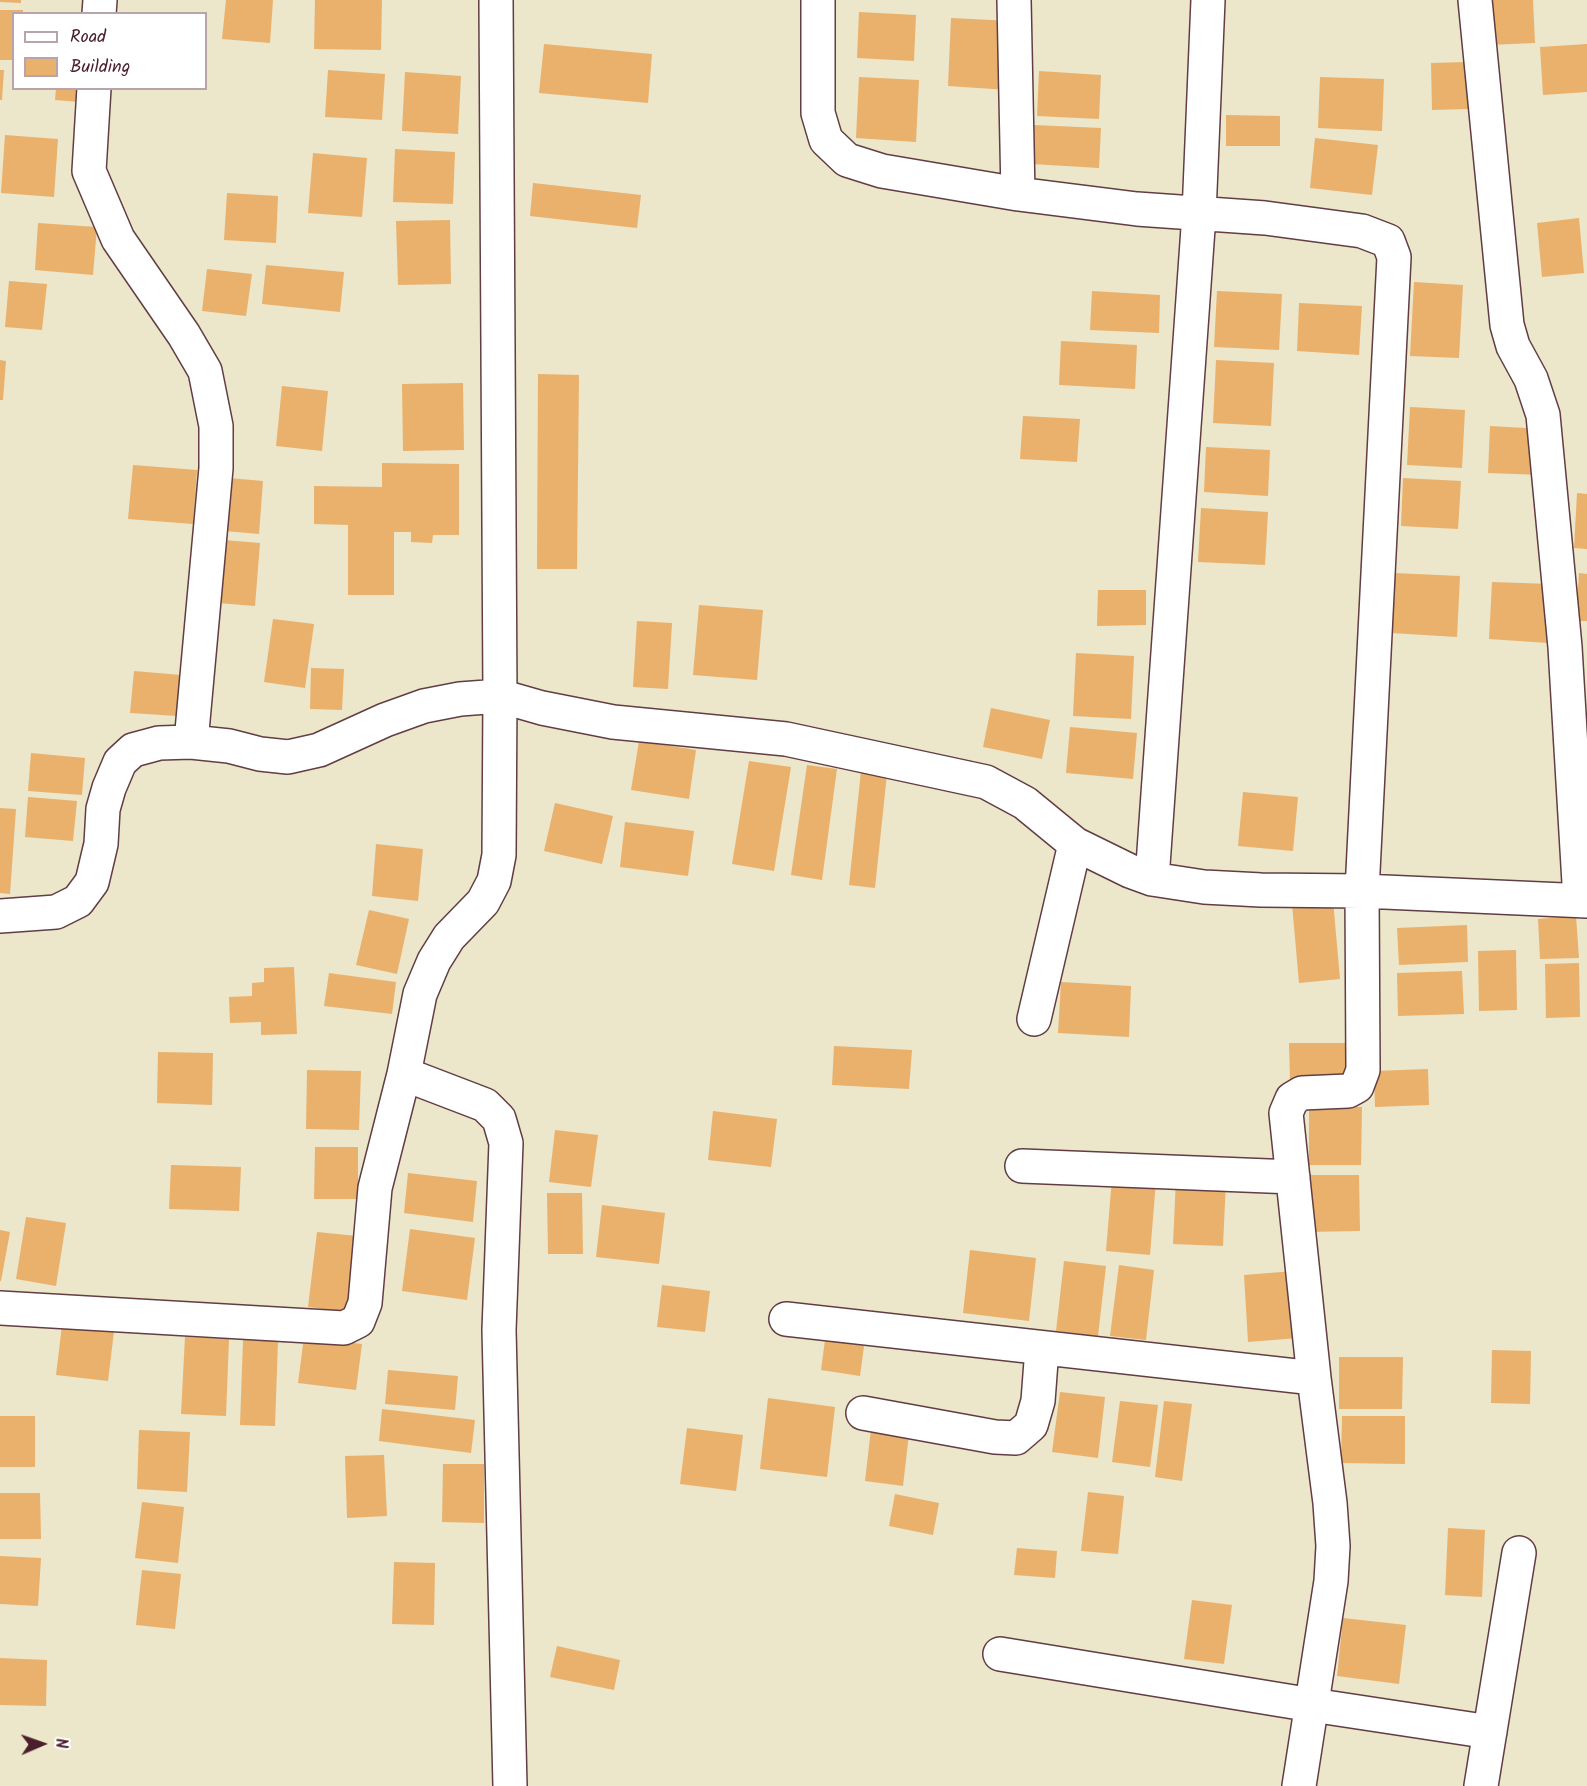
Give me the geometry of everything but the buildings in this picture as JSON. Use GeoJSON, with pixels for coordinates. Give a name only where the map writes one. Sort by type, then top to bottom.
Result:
{"type":"FeatureCollection","features":[{"type":"Feature","properties":{"kind":"street"},"geometry":{"type":"LineString","coordinates":[[0,1308],[344,1328],[358,1321],[365,1303],[375,1188],[404,1074],[420,994],[434,961],[449,938],[483,902],[494,881],[499,855],[501,696],[496,0]]}},
{"type":"Feature","properties":{"kind":"street"},"geometry":{"type":"LineString","coordinates":[[818,0],[818,113],[826,141],[847,160],[882,171],[1018,195],[1137,209],[1265,218],[1362,231],[1388,241],[1394,257],[1362,891],[1363,1070],[1357,1086],[1348,1091],[1302,1093],[1292,1099],[1286,1113],[1333,1546],[1331,1581],[1299,1786]]}},
{"type":"Feature","properties":{"kind":"street"},"geometry":{"type":"LineString","coordinates":[[1014,0],[1018,195]]}},
{"type":"Feature","properties":{"kind":"street"},"geometry":{"type":"LineString","coordinates":[[1152,879],[1199,214],[1208,0]]}},
{"type":"Feature","properties":{"kind":"street"},"geometry":{"type":"LineString","coordinates":[[0,916],[57,912],[78,901],[92,882],[101,844],[103,809],[120,762],[134,750],[159,743],[191,742],[229,746],[260,754],[288,757],[319,750],[385,720],[424,706],[460,699],[501,696],[542,708],[613,722],[786,739],[986,782],[1025,803],[1075,844],[1130,871],[1152,879],[1204,887],[1261,890],[1362,891],[1584,901],[1576,647],[1543,415],[1531,379],[1514,346],[1507,325],[1475,0]]}},
{"type":"Feature","properties":{"kind":"street"},"geometry":{"type":"LineString","coordinates":[[94,90],[89,171],[118,239],[184,335],[205,371],[216,426],[216,468],[191,742]]}},
{"type":"Feature","properties":{"kind":"street"},"geometry":{"type":"LineString","coordinates":[[1034,1019],[1075,844]]}},
{"type":"Feature","properties":{"kind":"street"},"geometry":{"type":"LineString","coordinates":[[404,1074],[485,1105],[499,1119],[506,1143],[499,1330],[510,1786]]}},
{"type":"Feature","properties":{"kind":"street"},"geometry":{"type":"LineString","coordinates":[[1022,1166],[1293,1177]]}},
{"type":"Feature","properties":{"kind":"street"},"geometry":{"type":"LineString","coordinates":[[786,1319],[1314,1378]]}},
{"type":"Feature","properties":{"kind":"street"},"geometry":{"type":"LineString","coordinates":[[863,1413],[995,1437],[1016,1438],[1031,1425],[1038,1401],[1042,1348]]}},
{"type":"Feature","properties":{"kind":"street"},"geometry":{"type":"LineString","coordinates":[[1481,1786],[1518,1552]]}},
{"type":"Feature","properties":{"kind":"street"},"geometry":{"type":"LineString","coordinates":[[1000,1654],[1490,1732]]}}]}
